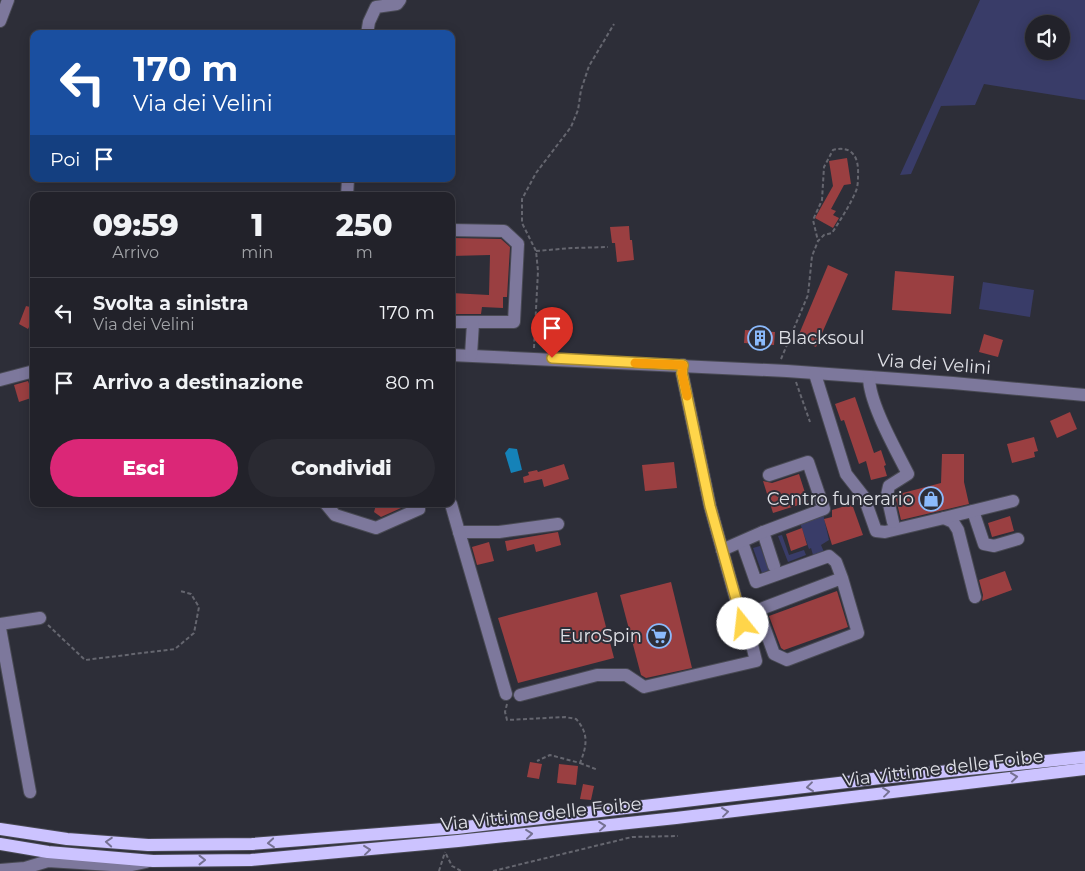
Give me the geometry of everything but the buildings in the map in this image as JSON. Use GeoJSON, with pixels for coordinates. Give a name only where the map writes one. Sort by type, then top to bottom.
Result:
{"type":"FeatureCollection","features":[{"type":"Feature","properties":{"kind":"main road","name":"Via Vittime delle Foibe"},"geometry":{"type":"LineString","coordinates":[[0,830],[67,839],[148,845],[252,844],[457,828],[881,778],[1085,757]]}},
{"type":"Feature","properties":{"kind":"main road","name":"Via Vittime delle Foibe"},"geometry":{"type":"LineString","coordinates":[[0,844],[48,852],[153,861],[251,860],[667,819],[1085,769]]}},
{"type":"Feature","properties":{"kind":"street"},"geometry":{"type":"LineString","coordinates":[[0,21],[8,0]]}},
{"type":"Feature","properties":{"kind":"street"},"geometry":{"type":"LineString","coordinates":[[368,30],[376,7],[397,4],[400,0]]}},
{"type":"Feature","properties":{"kind":"street"},"geometry":{"type":"LineString","coordinates":[[455,230],[504,231],[518,244],[514,322],[455,322]]}},
{"type":"Feature","properties":{"kind":"street"},"geometry":{"type":"LineString","coordinates":[[471,355],[473,323]]}},
{"type":"Feature","properties":{"kind":"street","name":"Via dei Velini"},"geometry":{"type":"LineString","coordinates":[[455,354],[683,365],[953,382],[1085,395]]}},
{"type":"Feature","properties":{"kind":"street"},"geometry":{"type":"LineString","coordinates":[[520,695],[597,675],[626,675],[644,687],[756,661],[751,641],[743,624],[710,506],[682,373],[683,365]]}},
{"type":"Feature","properties":{"kind":"street"},"geometry":{"type":"LineString","coordinates":[[0,380],[30,372]]}},
{"type":"Feature","properties":{"kind":"street"},"geometry":{"type":"LineString","coordinates":[[815,374],[846,474],[864,497],[876,531],[885,532],[1014,501]]}},
{"type":"Feature","properties":{"kind":"street"},"geometry":{"type":"LineString","coordinates":[[869,377],[869,385],[885,429],[908,474],[888,486],[887,495],[894,522]]}},
{"type":"Feature","properties":{"kind":"street"},"geometry":{"type":"LineString","coordinates":[[722,550],[824,509],[808,462],[769,475]]}},
{"type":"Feature","properties":{"kind":"street"},"geometry":{"type":"LineString","coordinates":[[328,507],[335,515],[376,528],[419,509],[419,507]]}},
{"type":"Feature","properties":{"kind":"street"},"geometry":{"type":"LineString","coordinates":[[452,507],[506,694]]}},
{"type":"Feature","properties":{"kind":"street"},"geometry":{"type":"LineString","coordinates":[[973,511],[984,544],[994,546],[1018,539]]}},
{"type":"Feature","properties":{"kind":"street"},"geometry":{"type":"LineString","coordinates":[[944,518],[953,522],[958,530],[975,597]]}},
{"type":"Feature","properties":{"kind":"street"},"geometry":{"type":"LineString","coordinates":[[459,532],[499,532],[558,524]]}},
{"type":"Feature","properties":{"kind":"street"},"geometry":{"type":"LineString","coordinates":[[763,532],[774,566]]}},
{"type":"Feature","properties":{"kind":"street"},"geometry":{"type":"LineString","coordinates":[[742,542],[756,582],[829,556],[836,562],[842,578],[858,633],[787,660],[774,654],[758,610],[842,578]]}},
{"type":"Feature","properties":{"kind":"street"},"geometry":{"type":"LineString","coordinates":[[0,624],[40,618]]}},
{"type":"Feature","properties":{"kind":"street"},"geometry":{"type":"LineString","coordinates":[[0,628],[30,792]]}},
{"type":"Feature","properties":{"kind":"street"},"geometry":{"type":"LineString","coordinates":[[0,870],[25,868],[48,861],[127,866],[153,861]]}},
{"type":"Feature","properties":{"kind":"path"},"geometry":{"type":"LineString","coordinates":[[533,358],[538,302],[538,271],[536,251],[522,223],[522,198],[536,172],[571,127],[578,110],[581,90],[589,66],[614,24]]}},
{"type":"Feature","properties":{"kind":"path"},"geometry":{"type":"LineString","coordinates":[[777,371],[808,295],[812,256],[818,241],[824,235],[832,232],[857,188],[858,167],[856,157],[849,150],[841,148],[833,150],[824,167],[822,200],[812,220],[818,241]]}},
{"type":"Feature","properties":{"kind":"path"},"geometry":{"type":"LineString","coordinates":[[536,251],[608,247]]}},
{"type":"Feature","properties":{"kind":"path"},"geometry":{"type":"LineString","coordinates":[[796,372],[795,380],[810,422]]}},
{"type":"Feature","properties":{"kind":"path"},"geometry":{"type":"LineString","coordinates":[[40,618],[85,660],[175,649],[194,633],[199,607],[191,594],[180,591]]}},
{"type":"Feature","properties":{"kind":"path"},"geometry":{"type":"LineString","coordinates":[[506,694],[507,706],[505,712],[507,720],[576,718],[583,726],[587,748],[580,763]]}},
{"type":"Feature","properties":{"kind":"path"},"geometry":{"type":"LineString","coordinates":[[537,761],[550,755],[598,770]]}},
{"type":"Feature","properties":{"kind":"path"},"geometry":{"type":"LineString","coordinates":[[493,871],[632,837],[678,836]]}},
{"type":"Feature","properties":{"kind":"path"},"geometry":{"type":"LineString","coordinates":[[439,871],[446,852],[452,866],[461,871]]}},
{"type":"Feature","properties":{"kind":"shaded area"},"geometry":{"type":"Polygon","coordinates":[[[980,0],[1085,0],[1085,100],[984,84],[975,105],[941,106],[911,174],[900,175],[980,0]]]}},
{"type":"Feature","properties":{"kind":"shaded area"},"geometry":{"type":"Polygon","coordinates":[[[983,282],[1034,290],[1030,317],[979,309],[983,282]]]}},
{"type":"Feature","properties":{"kind":"shaded area"},"geometry":{"type":"Polygon","coordinates":[[[509,448],[517,449],[522,470],[511,473],[505,453],[509,448]]]}},
{"type":"Feature","properties":{"kind":"shaded area"},"geometry":{"type":"Polygon","coordinates":[[[823,514],[829,540],[821,545],[824,552],[813,555],[800,523],[823,514]]]}},
{"type":"Feature","properties":{"kind":"shaded area"},"geometry":{"type":"Polygon","coordinates":[[[782,535],[789,555],[804,550],[806,555],[788,562],[778,536],[782,535]]]}},
{"type":"Feature","properties":{"kind":"shaded area"},"geometry":{"type":"Polygon","coordinates":[[[760,546],[769,570],[762,573],[753,548],[760,546]]]}},
{"type":"Feature","properties":{"kind":"slow traffic"},"geometry":{"type":"LineString","coordinates":[[635,363],[683,365],[682,373],[687,396]]}},
{"type":"Feature","properties":{"kind":"place","name":"Blacksoul"},"geometry":{"type":"Point","coordinates":[760,338]}},
{"type":"Feature","properties":{"kind":"place","name":"Centro funerario"},"geometry":{"type":"Point","coordinates":[931,499]}},
{"type":"Feature","properties":{"kind":"place","name":"EuroSpin"},"geometry":{"type":"Point","coordinates":[659,636]}},
{"type":"Feature","properties":{"kind":"route"},"geometry":{"type":"LineString","coordinates":[[552,358],[683,365],[682,373],[710,506],[743,624]]}}]}
